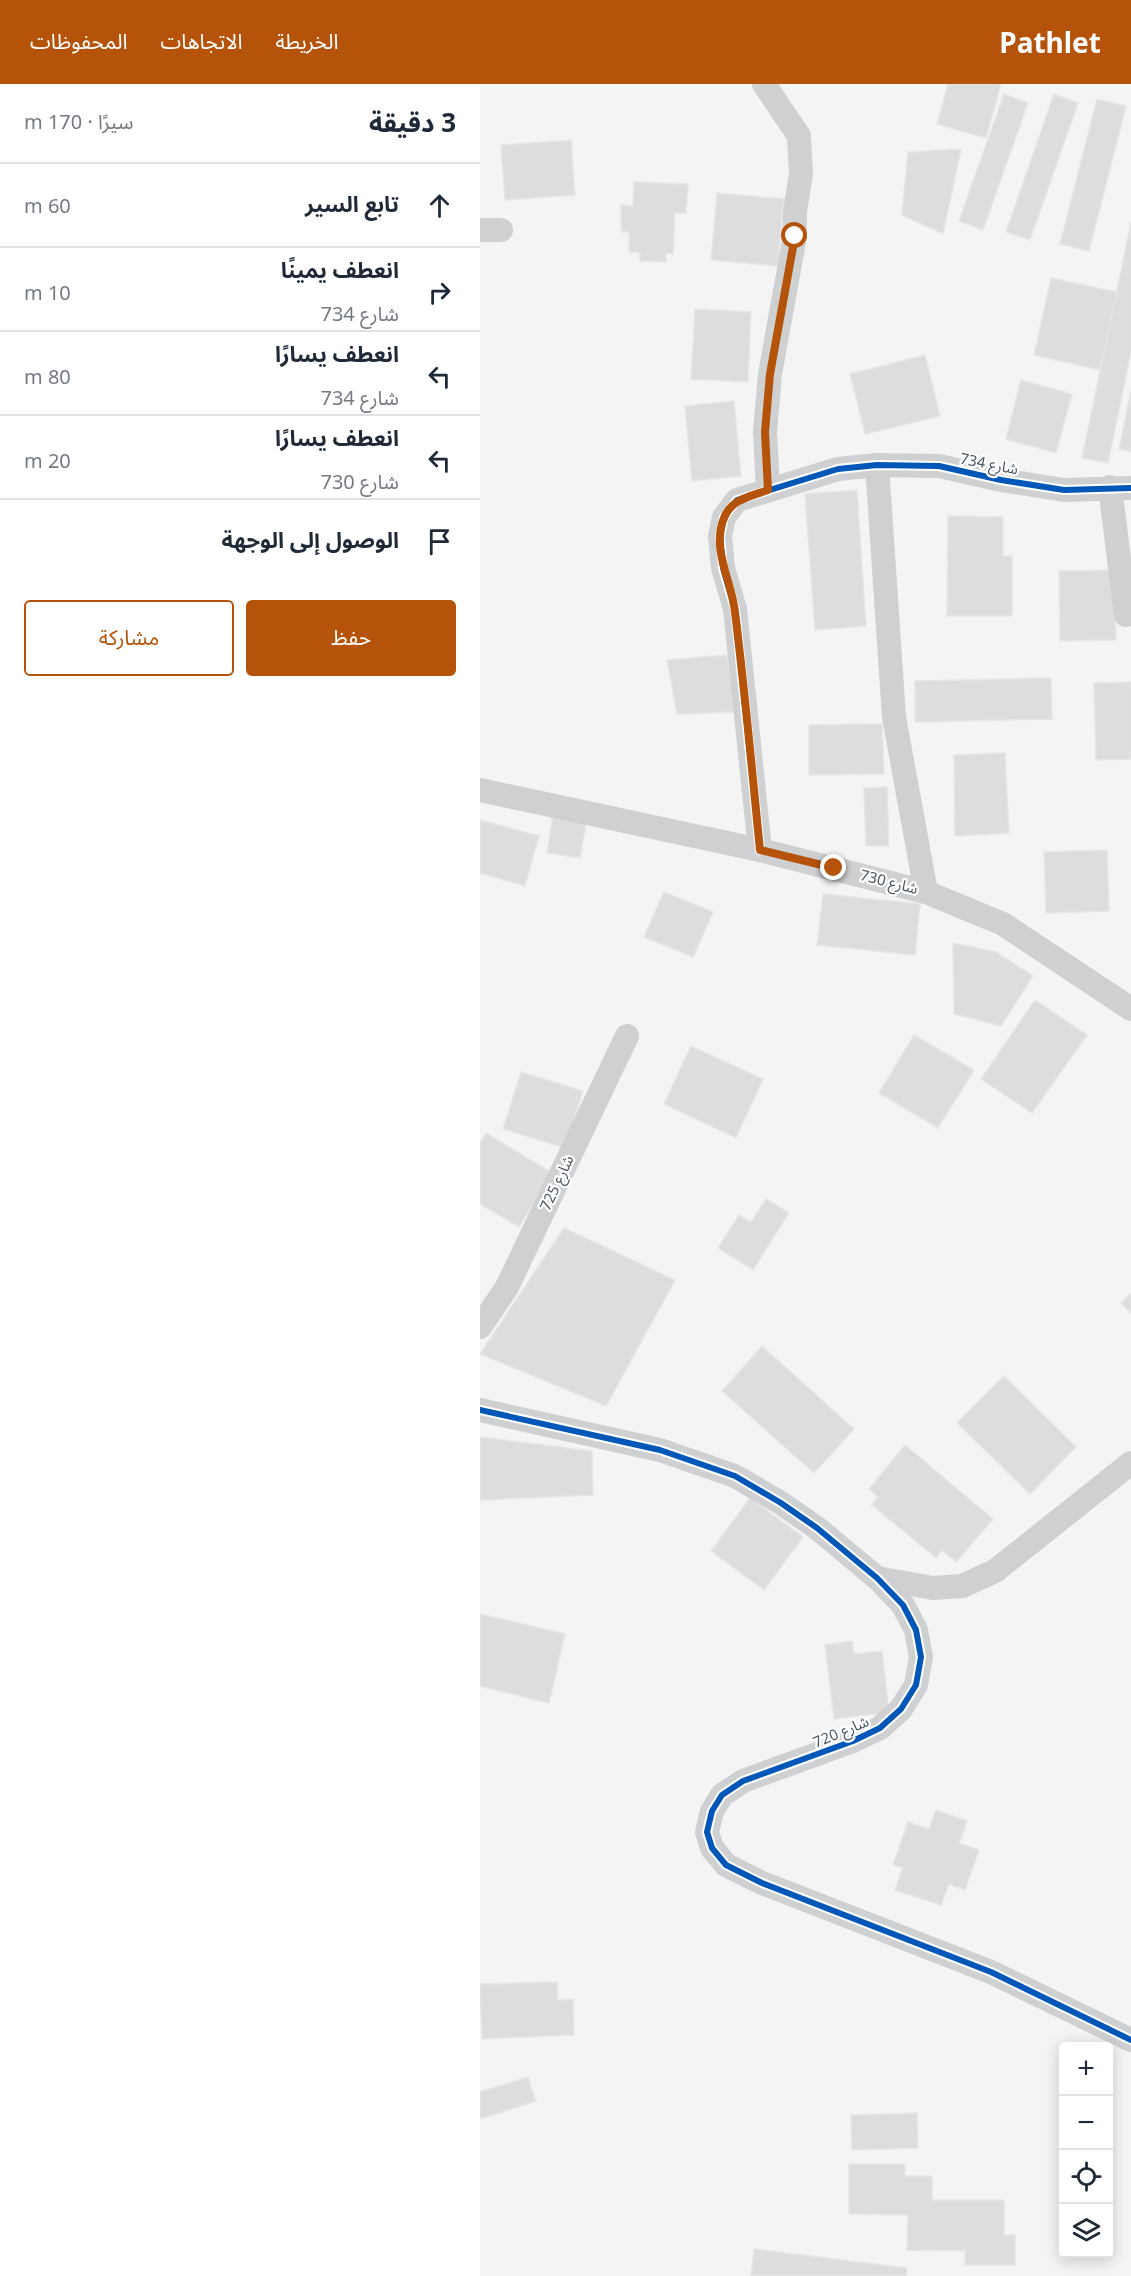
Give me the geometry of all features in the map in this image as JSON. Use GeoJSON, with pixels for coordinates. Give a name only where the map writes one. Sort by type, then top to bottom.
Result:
{"type":"FeatureCollection","features":[{"type":"Feature","properties":{"kind":"street"},"geometry":{"type":"LineString","coordinates":[[764,84],[799,136],[801,174],[795,212],[795,236],[770,374],[765,432],[768,490]]}},
{"type":"Feature","properties":{"kind":"street"},"geometry":{"type":"LineString","coordinates":[[878,465],[894,717],[926,892]]}},
{"type":"Feature","properties":{"kind":"street","name":"شارع 734"},"geometry":{"type":"LineString","coordinates":[[760,850],[735,609],[723,568],[720,536],[724,517],[737,500],[838,469],[878,465],[939,466],[1001,480],[1064,490],[1120,488]]}},
{"type":"Feature","properties":{"kind":"street"},"geometry":{"type":"LineString","coordinates":[[1120,488],[1126,615]]}},
{"type":"Feature","properties":{"kind":"street","name":"شارع 730"},"geometry":{"type":"LineString","coordinates":[[480,790],[760,850],[926,892],[1003,924],[1131,1010]]}},
{"type":"Feature","properties":{"kind":"street","name":"شارع 725"},"geometry":{"type":"LineString","coordinates":[[480,1327],[507,1287],[627,1036]]}},
{"type":"Feature","properties":{"kind":"street","name":"شارع 720"},"geometry":{"type":"LineString","coordinates":[[480,1410],[660,1450],[735,1476],[781,1503],[817,1528],[877,1578],[903,1605],[916,1630],[921,1657],[916,1685],[901,1709],[880,1728],[823,1753],[743,1781],[722,1795],[712,1811],[707,1832],[712,1848],[726,1865],[762,1883],[991,1972],[1131,2040]]}},
{"type":"Feature","properties":{"kind":"street"},"geometry":{"type":"LineString","coordinates":[[877,1578],[933,1588],[962,1586],[996,1571],[1131,1463]]}},
{"type":"Feature","properties":{"kind":"building"},"geometry":{"type":"Polygon","coordinates":[[[948,84],[1001,84],[986,138],[937,124],[948,84]]]}},
{"type":"Feature","properties":{"kind":"building"},"geometry":{"type":"Polygon","coordinates":[[[1004,94],[1028,103],[983,230],[959,221],[1004,94]]]}},
{"type":"Feature","properties":{"kind":"building"},"geometry":{"type":"Polygon","coordinates":[[[1054,94],[1078,103],[1030,240],[1006,232],[1054,94]]]}},
{"type":"Feature","properties":{"kind":"building"},"geometry":{"type":"Polygon","coordinates":[[[1097,99],[1126,106],[1089,251],[1060,244],[1097,99]]]}},
{"type":"Feature","properties":{"kind":"building"},"geometry":{"type":"Polygon","coordinates":[[[571,140],[575,195],[505,200],[501,145],[571,140]]]}},
{"type":"Feature","properties":{"kind":"building"},"geometry":{"type":"Polygon","coordinates":[[[961,149],[943,234],[902,215],[908,152],[961,149]]]}},
{"type":"Feature","properties":{"kind":"building"},"geometry":{"type":"Polygon","coordinates":[[[634,182],[688,184],[686,213],[675,213],[673,254],[666,254],[666,262],[640,261],[640,253],[629,252],[629,232],[621,232],[621,205],[633,206],[634,182]]]}},
{"type":"Feature","properties":{"kind":"building"},"geometry":{"type":"Polygon","coordinates":[[[717,193],[784,199],[778,266],[711,260],[717,193]]]}},
{"type":"Feature","properties":{"kind":"building"},"geometry":{"type":"Polygon","coordinates":[[[1131,222],[1131,352],[1108,463],[1082,458],[1131,222]]]}},
{"type":"Feature","properties":{"kind":"building"},"geometry":{"type":"Polygon","coordinates":[[[1051,278],[1117,292],[1100,370],[1034,355],[1051,278]]]}},
{"type":"Feature","properties":{"kind":"building"},"geometry":{"type":"Polygon","coordinates":[[[695,309],[751,312],[748,382],[691,379],[695,309]]]}},
{"type":"Feature","properties":{"kind":"building"},"geometry":{"type":"Polygon","coordinates":[[[925,355],[940,416],[865,434],[850,374],[925,355]]]}},
{"type":"Feature","properties":{"kind":"building"},"geometry":{"type":"Polygon","coordinates":[[[1021,380],[1072,394],[1056,453],[1006,439],[1021,380]]]}},
{"type":"Feature","properties":{"kind":"building"},"geometry":{"type":"Polygon","coordinates":[[[1131,391],[1131,452],[1119,449],[1131,391]]]}},
{"type":"Feature","properties":{"kind":"building"},"geometry":{"type":"Polygon","coordinates":[[[734,401],[741,476],[692,481],[685,406],[734,401]]]}},
{"type":"Feature","properties":{"kind":"building"},"geometry":{"type":"Polygon","coordinates":[[[857,490],[866,626],[815,630],[805,494],[857,490]]]}},
{"type":"Feature","properties":{"kind":"building"},"geometry":{"type":"Polygon","coordinates":[[[948,516],[1003,517],[1003,556],[1012,556],[1012,616],[947,616],[948,516]]]}},
{"type":"Feature","properties":{"kind":"building"},"geometry":{"type":"Polygon","coordinates":[[[1114,570],[1116,640],[1060,641],[1059,571],[1114,570]]]}},
{"type":"Feature","properties":{"kind":"building"},"geometry":{"type":"Polygon","coordinates":[[[727,655],[736,712],[677,714],[667,660],[727,655]]]}},
{"type":"Feature","properties":{"kind":"building"},"geometry":{"type":"Polygon","coordinates":[[[1051,678],[1052,719],[915,722],[915,681],[1051,678]]]}},
{"type":"Feature","properties":{"kind":"building"},"geometry":{"type":"Polygon","coordinates":[[[1131,682],[1131,759],[1096,760],[1094,683],[1131,682]]]}},
{"type":"Feature","properties":{"kind":"building"},"geometry":{"type":"Polygon","coordinates":[[[882,724],[884,774],[809,775],[809,725],[882,724]]]}},
{"type":"Feature","properties":{"kind":"building"},"geometry":{"type":"Polygon","coordinates":[[[1005,753],[1009,833],[955,836],[954,755],[1005,753]]]}},
{"type":"Feature","properties":{"kind":"building"},"geometry":{"type":"Polygon","coordinates":[[[887,787],[889,846],[866,846],[864,788],[887,787]]]}},
{"type":"Feature","properties":{"kind":"building"},"geometry":{"type":"Polygon","coordinates":[[[553,814],[587,819],[580,858],[547,853],[553,814]]]}},
{"type":"Feature","properties":{"kind":"building"},"geometry":{"type":"Polygon","coordinates":[[[480,820],[539,836],[525,886],[480,873],[480,820]]]}},
{"type":"Feature","properties":{"kind":"building"},"geometry":{"type":"Polygon","coordinates":[[[1107,850],[1109,911],[1046,913],[1044,852],[1107,850]]]}},
{"type":"Feature","properties":{"kind":"building"},"geometry":{"type":"Polygon","coordinates":[[[664,892],[713,912],[693,957],[644,937],[664,892]]]}},
{"type":"Feature","properties":{"kind":"building"},"geometry":{"type":"Polygon","coordinates":[[[823,894],[920,904],[915,955],[817,945],[823,894]]]}},
{"type":"Feature","properties":{"kind":"building"},"geometry":{"type":"Polygon","coordinates":[[[953,943],[996,952],[1033,976],[1001,1026],[954,1014],[953,943]]]}},
{"type":"Feature","properties":{"kind":"building"},"geometry":{"type":"Polygon","coordinates":[[[1035,1000],[1087,1035],[1032,1113],[981,1079],[1035,1000]]]}},
{"type":"Feature","properties":{"kind":"building"},"geometry":{"type":"Polygon","coordinates":[[[914,1035],[974,1070],[938,1128],[879,1093],[914,1035]]]}},
{"type":"Feature","properties":{"kind":"building"},"geometry":{"type":"Polygon","coordinates":[[[691,1046],[763,1079],[736,1138],[664,1104],[691,1046]]]}},
{"type":"Feature","properties":{"kind":"building"},"geometry":{"type":"Polygon","coordinates":[[[521,1072],[583,1091],[565,1148],[503,1129],[521,1072]]]}},
{"type":"Feature","properties":{"kind":"building"},"geometry":{"type":"Polygon","coordinates":[[[486,1133],[552,1173],[519,1227],[480,1204],[480,1143],[486,1133]]]}},
{"type":"Feature","properties":{"kind":"building"},"geometry":{"type":"Polygon","coordinates":[[[766,1199],[789,1213],[753,1270],[718,1248],[739,1215],[751,1222],[766,1199]]]}},
{"type":"Feature","properties":{"kind":"building"},"geometry":{"type":"Polygon","coordinates":[[[564,1228],[675,1280],[606,1406],[480,1354],[564,1228]]]}},
{"type":"Feature","properties":{"kind":"building"},"geometry":{"type":"Polygon","coordinates":[[[1131,1293],[1131,1313],[1121,1303],[1131,1293]]]}},
{"type":"Feature","properties":{"kind":"building"},"geometry":{"type":"Polygon","coordinates":[[[762,1346],[854,1429],[814,1473],[722,1391],[762,1346]]]}},
{"type":"Feature","properties":{"kind":"building"},"geometry":{"type":"Polygon","coordinates":[[[1004,1376],[1076,1447],[1030,1494],[957,1423],[1004,1376]]]}},
{"type":"Feature","properties":{"kind":"building"},"geometry":{"type":"Polygon","coordinates":[[[480,1437],[592,1451],[593,1495],[480,1500],[480,1437]]]}},
{"type":"Feature","properties":{"kind":"building"},"geometry":{"type":"Polygon","coordinates":[[[905,1445],[993,1519],[956,1562],[942,1550],[936,1558],[872,1505],[878,1497],[869,1489],[905,1445]]]}},
{"type":"Feature","properties":{"kind":"building"},"geometry":{"type":"Polygon","coordinates":[[[750,1498],[803,1537],[764,1590],[711,1551],[750,1498]]]}},
{"type":"Feature","properties":{"kind":"building"},"geometry":{"type":"Polygon","coordinates":[[[480,1614],[565,1634],[549,1703],[480,1686],[480,1614]]]}},
{"type":"Feature","properties":{"kind":"building"},"geometry":{"type":"Polygon","coordinates":[[[852,1641],[854,1654],[882,1651],[889,1712],[834,1719],[825,1645],[852,1641]]]}},
{"type":"Feature","properties":{"kind":"building"},"geometry":{"type":"Polygon","coordinates":[[[936,1810],[967,1821],[959,1843],[979,1850],[965,1890],[949,1884],[941,1905],[895,1890],[903,1868],[893,1865],[908,1822],[929,1829],[936,1810]]]}},
{"type":"Feature","properties":{"kind":"building"},"geometry":{"type":"Polygon","coordinates":[[[557,1982],[558,2000],[573,1999],[574,2035],[482,2039],[480,1984],[557,1982]]]}},
{"type":"Feature","properties":{"kind":"building"},"geometry":{"type":"Polygon","coordinates":[[[528,2077],[536,2101],[480,2119],[480,2092],[528,2077]]]}},
{"type":"Feature","properties":{"kind":"building"},"geometry":{"type":"Polygon","coordinates":[[[917,2113],[918,2148],[852,2150],[851,2115],[917,2113]]]}},
{"type":"Feature","properties":{"kind":"building"},"geometry":{"type":"Polygon","coordinates":[[[849,2164],[905,2164],[905,2176],[932,2176],[932,2200],[1004,2200],[1004,2235],[1015,2235],[1015,2265],[965,2265],[965,2251],[907,2250],[908,2215],[849,2214],[849,2164]]]}},
{"type":"Feature","properties":{"kind":"building"},"geometry":{"type":"Polygon","coordinates":[[[754,2249],[907,2268],[906,2276],[751,2276],[754,2249]]]}},
{"type":"Feature","properties":{"kind":"cycle path"},"geometry":{"type":"LineString","coordinates":[[760,850],[735,609],[723,568],[720,536],[724,517],[737,500],[838,469],[877,465],[939,466],[1001,480],[1064,490],[1131,488]]}},
{"type":"Feature","properties":{"kind":"cycle path"},"geometry":{"type":"LineString","coordinates":[[480,1410],[660,1450],[735,1476],[781,1503],[817,1528],[877,1578],[903,1605],[916,1630],[921,1657],[916,1685],[901,1709],[880,1728],[853,1741],[743,1781],[722,1795],[712,1811],[707,1832],[712,1848],[726,1865],[762,1883],[991,1972],[1131,2040]]}},
{"type":"Feature","properties":{"kind":"route"},"geometry":{"type":"LineString","coordinates":[[795,236],[770,374],[765,432],[768,490],[737,500],[724,517],[720,536],[723,568],[735,609],[760,850],[834,868]]}}]}
